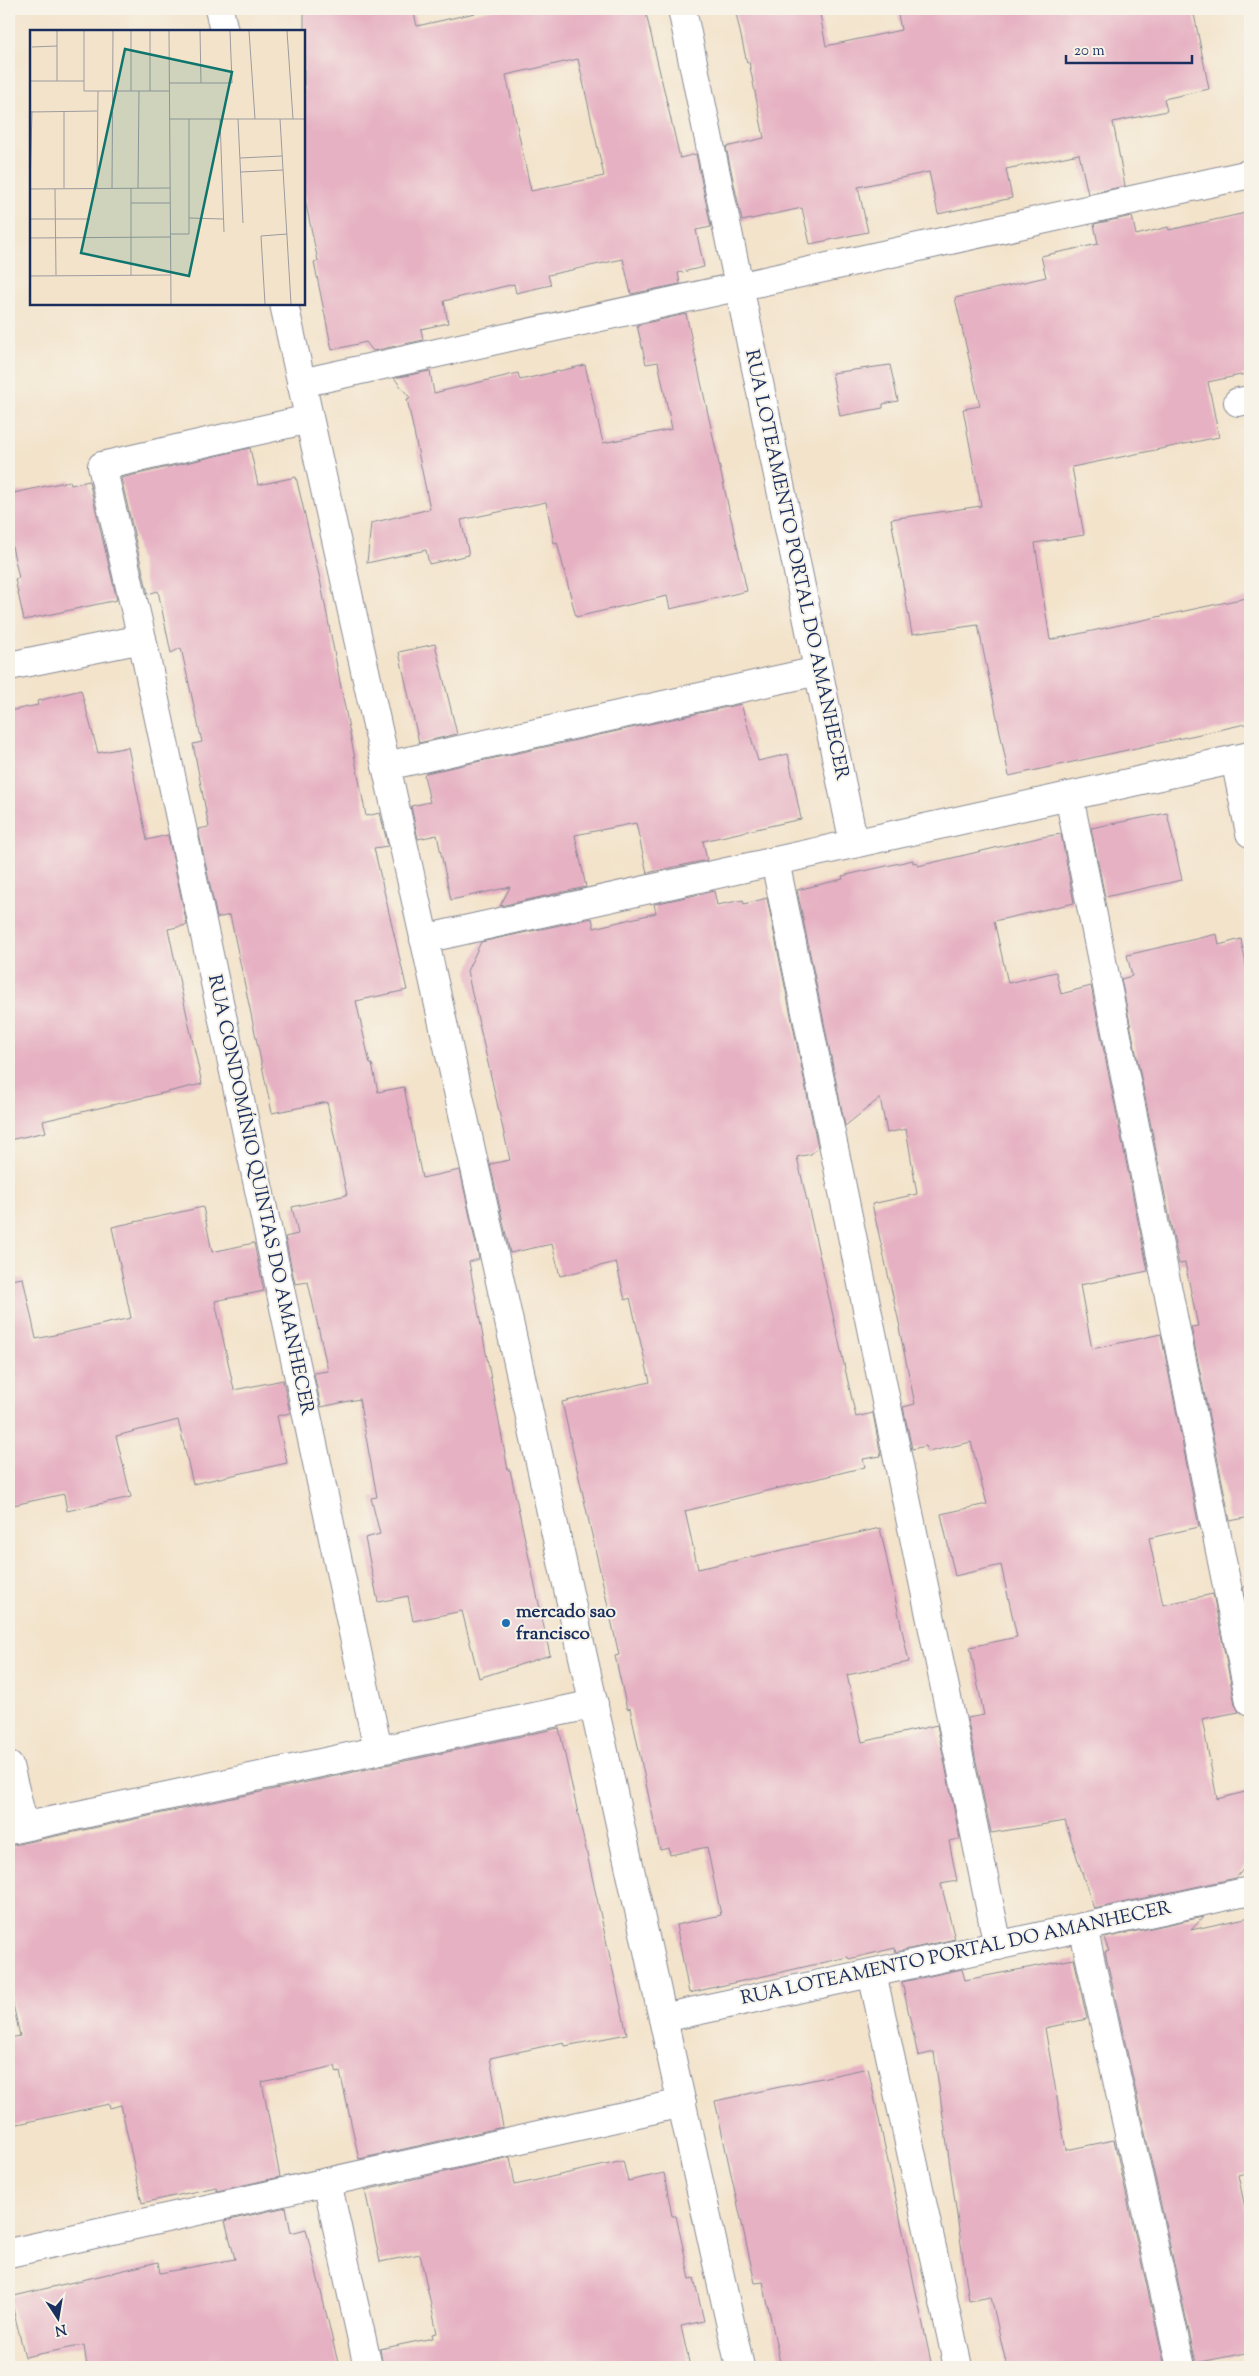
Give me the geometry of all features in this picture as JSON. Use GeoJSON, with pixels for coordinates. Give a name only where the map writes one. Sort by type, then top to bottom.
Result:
{"type":"FeatureCollection","features":[{"type":"Feature","properties":{"kind":"street"},"geometry":{"type":"LineString","coordinates":[[219,9],[224,30]]}},
{"type":"Feature","properties":{"kind":"street","name":"RUA LOTEAMENTO PORTAL DO AMANHECER"},"geometry":{"type":"LineString","coordinates":[[682,9],[854,844]]}},
{"type":"Feature","properties":{"kind":"street"},"geometry":{"type":"LineString","coordinates":[[301,383],[1250,174]]}},
{"type":"Feature","properties":{"kind":"street"},"geometry":{"type":"LineString","coordinates":[[284,305],[740,2367]]}},
{"type":"Feature","properties":{"kind":"street","name":"RUA CONDOMÍNIO QUINTAS DO AMANHECER"},"geometry":{"type":"LineString","coordinates":[[309,419],[102,466],[142,639],[378,1750]]}},
{"type":"Feature","properties":{"kind":"street"},"geometry":{"type":"LineString","coordinates":[[9,666],[142,639]]}},
{"type":"Feature","properties":{"kind":"street"},"geometry":{"type":"LineString","coordinates":[[386,766],[818,671]]}},
{"type":"Feature","properties":{"kind":"street"},"geometry":{"type":"LineString","coordinates":[[424,939],[1242,758],[1250,833]]}},
{"type":"Feature","properties":{"kind":"street"},"geometry":{"type":"LineString","coordinates":[[1069,796],[1250,1701]]}},
{"type":"Feature","properties":{"kind":"street"},"geometry":{"type":"LineString","coordinates":[[775,861],[998,1946]]}},
{"type":"Feature","properties":{"kind":"street"},"geometry":{"type":"LineString","coordinates":[[9,1766],[16,1828],[594,1704]]}},
{"type":"Feature","properties":{"kind":"street","name":"RUA LOTEAMENTO PORTAL DO AMANHECER"},"geometry":{"type":"LineString","coordinates":[[663,2018],[1250,1891]]}},
{"type":"Feature","properties":{"kind":"street"},"geometry":{"type":"LineString","coordinates":[[1083,1927],[1181,2367]]}},
{"type":"Feature","properties":{"kind":"street"},"geometry":{"type":"LineString","coordinates":[[872,1973],[958,2367]]}},
{"type":"Feature","properties":{"kind":"street"},"geometry":{"type":"LineString","coordinates":[[9,2253],[682,2103]]}},
{"type":"Feature","properties":{"kind":"street"},"geometry":{"type":"LineString","coordinates":[[327,2182],[368,2367]]}},
{"type":"Feature","properties":{"kind":"building"},"geometry":{"type":"Polygon","coordinates":[[[304,9],[413,9],[417,26],[493,9],[645,9],[680,158],[696,154],[711,227],[696,230],[704,267],[678,273],[680,284],[631,294],[623,259],[548,275],[551,285],[516,293],[514,284],[444,301],[448,323],[421,329],[423,340],[373,351],[366,342],[332,350],[314,262],[318,261],[305,200],[304,9]],[[578,59],[506,75],[531,191],[604,176],[578,59]]]}},
{"type":"Feature","properties":{"kind":"building"},"geometry":{"type":"Polygon","coordinates":[[[735,9],[819,9],[826,46],[901,30],[897,9],[1193,9],[1209,89],[1164,99],[1167,111],[1113,122],[1125,186],[1088,194],[1079,154],[1006,169],[1012,198],[938,214],[929,172],[858,187],[868,232],[810,244],[802,208],[742,221],[726,147],[764,138],[749,62],[747,63],[735,9]]]}},
{"type":"Feature","properties":{"kind":"building"},"geometry":{"type":"Polygon","coordinates":[[[1250,212],[1250,373],[1208,382],[1219,437],[1072,467],[1084,535],[1035,543],[1050,640],[1250,597],[1250,723],[1009,776],[978,625],[912,634],[891,519],[981,506],[963,409],[980,406],[955,298],[1046,277],[1041,256],[1098,244],[1094,224],[1132,216],[1136,235],[1168,227],[1169,230],[1250,212]]]}},
{"type":"Feature","properties":{"kind":"building"},"geometry":{"type":"Polygon","coordinates":[[[686,314],[747,591],[670,609],[667,596],[576,617],[557,542],[554,543],[546,502],[461,520],[469,555],[429,564],[426,550],[367,563],[371,523],[430,509],[407,399],[410,398],[394,378],[430,371],[434,393],[518,373],[520,380],[585,365],[603,443],[672,429],[658,362],[646,364],[637,325],[686,314]]]}},
{"type":"Feature","properties":{"kind":"building"},"geometry":{"type":"Polygon","coordinates":[[[890,365],[898,401],[883,404],[883,408],[840,416],[832,373],[890,365]]]}},
{"type":"Feature","properties":{"kind":"building"},"geometry":{"type":"Polygon","coordinates":[[[250,448],[258,485],[296,477],[320,579],[366,816],[380,813],[388,846],[374,848],[407,990],[356,1001],[370,1064],[372,1064],[378,1092],[404,1087],[422,1178],[460,1170],[479,1259],[469,1262],[508,1470],[510,1470],[550,1655],[479,1678],[462,1611],[413,1621],[408,1596],[378,1602],[365,1538],[380,1534],[371,1498],[377,1497],[359,1399],[321,1407],[314,1373],[328,1371],[308,1282],[295,1284],[285,1237],[298,1234],[292,1207],[347,1195],[327,1102],[272,1113],[230,915],[217,918],[198,829],[209,827],[193,744],[202,742],[181,648],[171,653],[158,591],[148,594],[121,478],[250,448]]]}},
{"type":"Feature","properties":{"kind":"building"},"geometry":{"type":"Polygon","coordinates":[[[70,481],[71,485],[89,481],[117,600],[24,620],[15,579],[19,578],[9,533],[9,494],[70,481]]]}},
{"type":"Feature","properties":{"kind":"building"},"geometry":{"type":"Polygon","coordinates":[[[435,644],[457,734],[419,743],[399,652],[435,644]]]}},
{"type":"Feature","properties":{"kind":"building"},"geometry":{"type":"Polygon","coordinates":[[[81,690],[98,753],[128,747],[147,840],[168,835],[187,925],[168,929],[202,1084],[43,1121],[46,1132],[9,1140],[9,711],[38,705],[37,701],[81,690]]]}},
{"type":"Feature","properties":{"kind":"building"},"geometry":{"type":"Polygon","coordinates":[[[741,704],[758,761],[788,754],[801,819],[703,841],[707,860],[647,873],[636,823],[575,835],[586,887],[500,906],[510,887],[451,900],[437,835],[418,839],[411,806],[430,802],[424,775],[426,773],[741,704]]]}},
{"type":"Feature","properties":{"kind":"building"},"geometry":{"type":"Polygon","coordinates":[[[1167,813],[1182,880],[1105,897],[1091,828],[1167,813]]]}},
{"type":"Feature","properties":{"kind":"building"},"geometry":{"type":"Polygon","coordinates":[[[1061,834],[1074,903],[994,921],[1008,983],[1056,972],[1061,994],[1091,986],[1148,1271],[1080,1285],[1092,1349],[1161,1334],[1199,1527],[1149,1538],[1163,1605],[1213,1594],[1235,1704],[1239,1712],[1202,1719],[1217,1799],[1245,1792],[1250,1820],[1250,1861],[1236,1878],[1094,1909],[1065,1821],[991,1833],[967,1718],[984,1715],[970,1647],[1017,1637],[1001,1565],[955,1576],[941,1514],[987,1504],[971,1442],[928,1452],[926,1446],[912,1449],[903,1407],[915,1404],[900,1327],[872,1204],[917,1194],[906,1129],[887,1133],[880,1098],[845,1126],[797,890],[843,879],[842,876],[913,860],[913,863],[917,862],[918,866],[1061,834]]]}},
{"type":"Feature","properties":{"kind":"building"},"geometry":{"type":"Polygon","coordinates":[[[714,891],[717,905],[743,900],[744,904],[767,898],[818,1148],[811,1154],[797,1157],[856,1417],[873,1413],[881,1456],[863,1459],[865,1467],[685,1511],[698,1569],[880,1528],[909,1662],[847,1675],[862,1742],[937,1725],[960,1839],[949,1841],[957,1881],[941,1884],[955,1939],[896,1952],[895,1948],[849,1959],[848,1957],[689,1993],[676,1925],[721,1915],[707,1847],[670,1855],[669,1848],[660,1850],[630,1708],[627,1709],[615,1656],[619,1655],[562,1402],[650,1382],[630,1298],[625,1300],[616,1262],[560,1276],[552,1244],[510,1253],[490,1164],[510,1160],[467,971],[481,942],[592,918],[594,928],[656,913],[654,904],[714,891]]]}},
{"type":"Feature","properties":{"kind":"building"},"geometry":{"type":"Polygon","coordinates":[[[1217,934],[1219,945],[1241,939],[1250,985],[1250,1517],[1230,1521],[1191,1327],[1198,1326],[1185,1263],[1179,1264],[1121,979],[1132,976],[1127,955],[1217,934]]]}},
{"type":"Feature","properties":{"kind":"building"},"geometry":{"type":"Polygon","coordinates":[[[203,1207],[212,1252],[254,1243],[264,1291],[215,1301],[234,1390],[283,1380],[290,1413],[277,1416],[287,1463],[193,1484],[178,1420],[116,1436],[131,1497],[67,1511],[64,1494],[9,1506],[9,1280],[23,1278],[36,1339],[131,1318],[112,1227],[203,1207]]]}},
{"type":"Feature","properties":{"kind":"building"},"geometry":{"type":"Polygon","coordinates":[[[1250,1586],[1250,1623],[1243,1587],[1250,1586]]]}},
{"type":"Feature","properties":{"kind":"building"},"geometry":{"type":"Polygon","coordinates":[[[559,1728],[627,2034],[565,2046],[564,2042],[490,2058],[503,2127],[359,2159],[340,2072],[337,2073],[335,2066],[262,2082],[280,2177],[217,2191],[216,2187],[142,2203],[121,2105],[110,2108],[109,2104],[9,2126],[9,2038],[20,2036],[9,1986],[9,1846],[559,1728]]]}},
{"type":"Feature","properties":{"kind":"building"},"geometry":{"type":"Polygon","coordinates":[[[1203,1917],[1191,1930],[1250,1917],[1250,2172],[1238,2175],[1250,2231],[1250,2352],[1196,2363],[1105,1952],[1109,1951],[1104,1938],[1203,1917]]]}},
{"type":"Feature","properties":{"kind":"building"},"geometry":{"type":"Polygon","coordinates":[[[1074,1959],[1087,2019],[1045,2028],[1066,2150],[1114,2140],[1165,2367],[1007,2367],[991,2297],[969,2301],[934,2052],[918,2056],[902,1982],[962,1969],[965,1980],[1074,1959]]]}},
{"type":"Feature","properties":{"kind":"building"},"geometry":{"type":"Polygon","coordinates":[[[868,2068],[932,2367],[781,2367],[763,2282],[755,2283],[715,2101],[868,2068]]]}},
{"type":"Feature","properties":{"kind":"building"},"geometry":{"type":"Polygon","coordinates":[[[510,2157],[515,2185],[623,2161],[628,2181],[664,2173],[672,2216],[676,2216],[690,2279],[694,2278],[704,2321],[681,2326],[690,2367],[383,2367],[380,2349],[433,2338],[432,2334],[437,2333],[420,2254],[380,2262],[365,2190],[510,2157]]]}},
{"type":"Feature","properties":{"kind":"building"},"geometry":{"type":"Polygon","coordinates":[[[286,2207],[291,2233],[306,2229],[339,2367],[87,2367],[84,2345],[25,2357],[10,2297],[158,2262],[160,2273],[235,2259],[225,2221],[286,2207]]]}},
{"type":"Feature","properties":{"kind":"place","name":"mercado sao francisco"},"geometry":{"type":"Point","coordinates":[506,1623]}}]}
